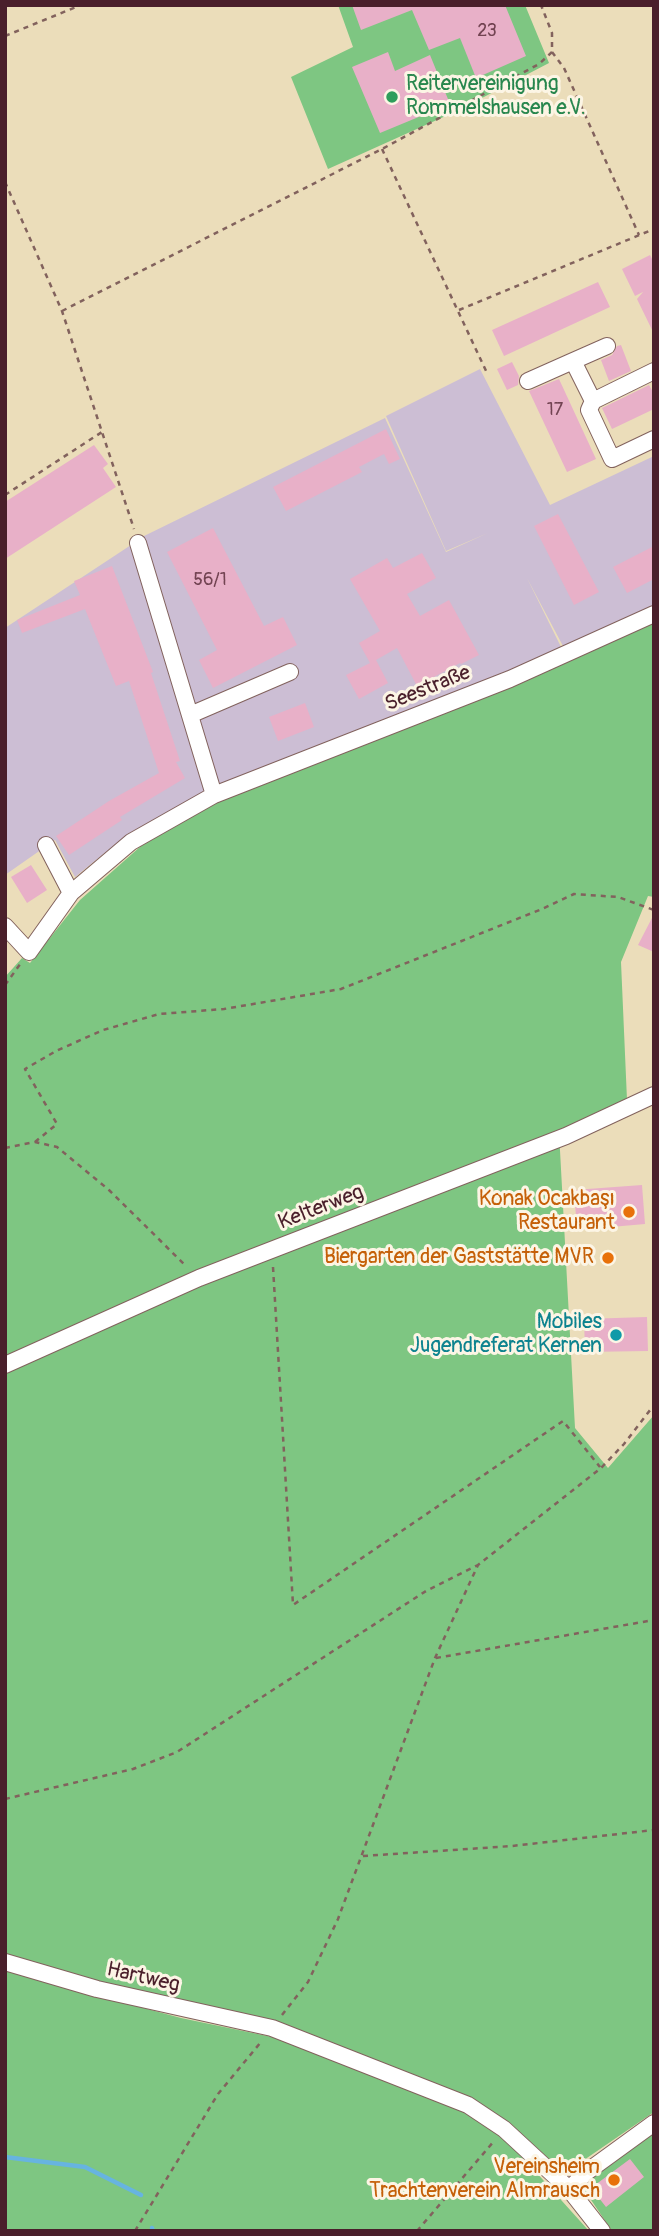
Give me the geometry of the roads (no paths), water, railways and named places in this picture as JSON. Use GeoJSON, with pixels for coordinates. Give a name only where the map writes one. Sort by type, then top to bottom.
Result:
{"type":"FeatureCollection","features":[{"type":"Feature","properties":{"kind":"street"},"geometry":{"type":"LineString","coordinates":[[528,381],[607,346]]}},
{"type":"Feature","properties":{"kind":"street"},"geometry":{"type":"LineString","coordinates":[[573,361],[593,401]]}},
{"type":"Feature","properties":{"kind":"street"},"geometry":{"type":"LineString","coordinates":[[654,371],[593,401],[589,410],[612,459],[654,439]]}},
{"type":"Feature","properties":{"kind":"street"},"geometry":{"type":"LineString","coordinates":[[138,543],[214,794]]}},
{"type":"Feature","properties":{"kind":"street","name":"Seestraße"},"geometry":{"type":"LineString","coordinates":[[5,926],[29,952],[72,893],[131,842],[214,794],[510,679],[654,614]]}},
{"type":"Feature","properties":{"kind":"street"},"geometry":{"type":"LineString","coordinates":[[190,715],[290,672]]}},
{"type":"Feature","properties":{"kind":"street"},"geometry":{"type":"LineString","coordinates":[[46,845],[72,893]]}},
{"type":"Feature","properties":{"kind":"street","name":"Kelterweg"},"geometry":{"type":"LineString","coordinates":[[5,1365],[199,1278],[566,1136],[654,1094]]}},
{"type":"Feature","properties":{"kind":"street","name":"Hartweg"},"geometry":{"type":"LineString","coordinates":[[5,1962],[124,1995],[272,2028],[468,2105],[504,2129],[569,2189],[602,2231]]}},
{"type":"Feature","properties":{"kind":"street"},"geometry":{"type":"LineString","coordinates":[[569,2189],[588,2171],[654,2123]]}},
{"type":"Feature","properties":{"kind":"waterway"},"geometry":{"type":"LineString","coordinates":[[5,2157],[85,2167],[141,2195]]}},
{"type":"Feature","properties":{"kind":"place","name":"Reitervereinigung Rommelshausen e.V."},"geometry":{"type":"Point","coordinates":[392,97]}},
{"type":"Feature","properties":{"kind":"place","name":"Konak Ocakbaşı Restaurant"},"geometry":{"type":"Point","coordinates":[629,1212]}},
{"type":"Feature","properties":{"kind":"place","name":"Biergarten der Gaststätte MVR"},"geometry":{"type":"Point","coordinates":[608,1258]}},
{"type":"Feature","properties":{"kind":"place","name":"Mobiles Jugendreferat Kernen"},"geometry":{"type":"Point","coordinates":[616,1335]}},
{"type":"Feature","properties":{"kind":"place","name":"Vereinsheim Trachtenverein Almrausch"},"geometry":{"type":"Point","coordinates":[614,2180]}}]}
